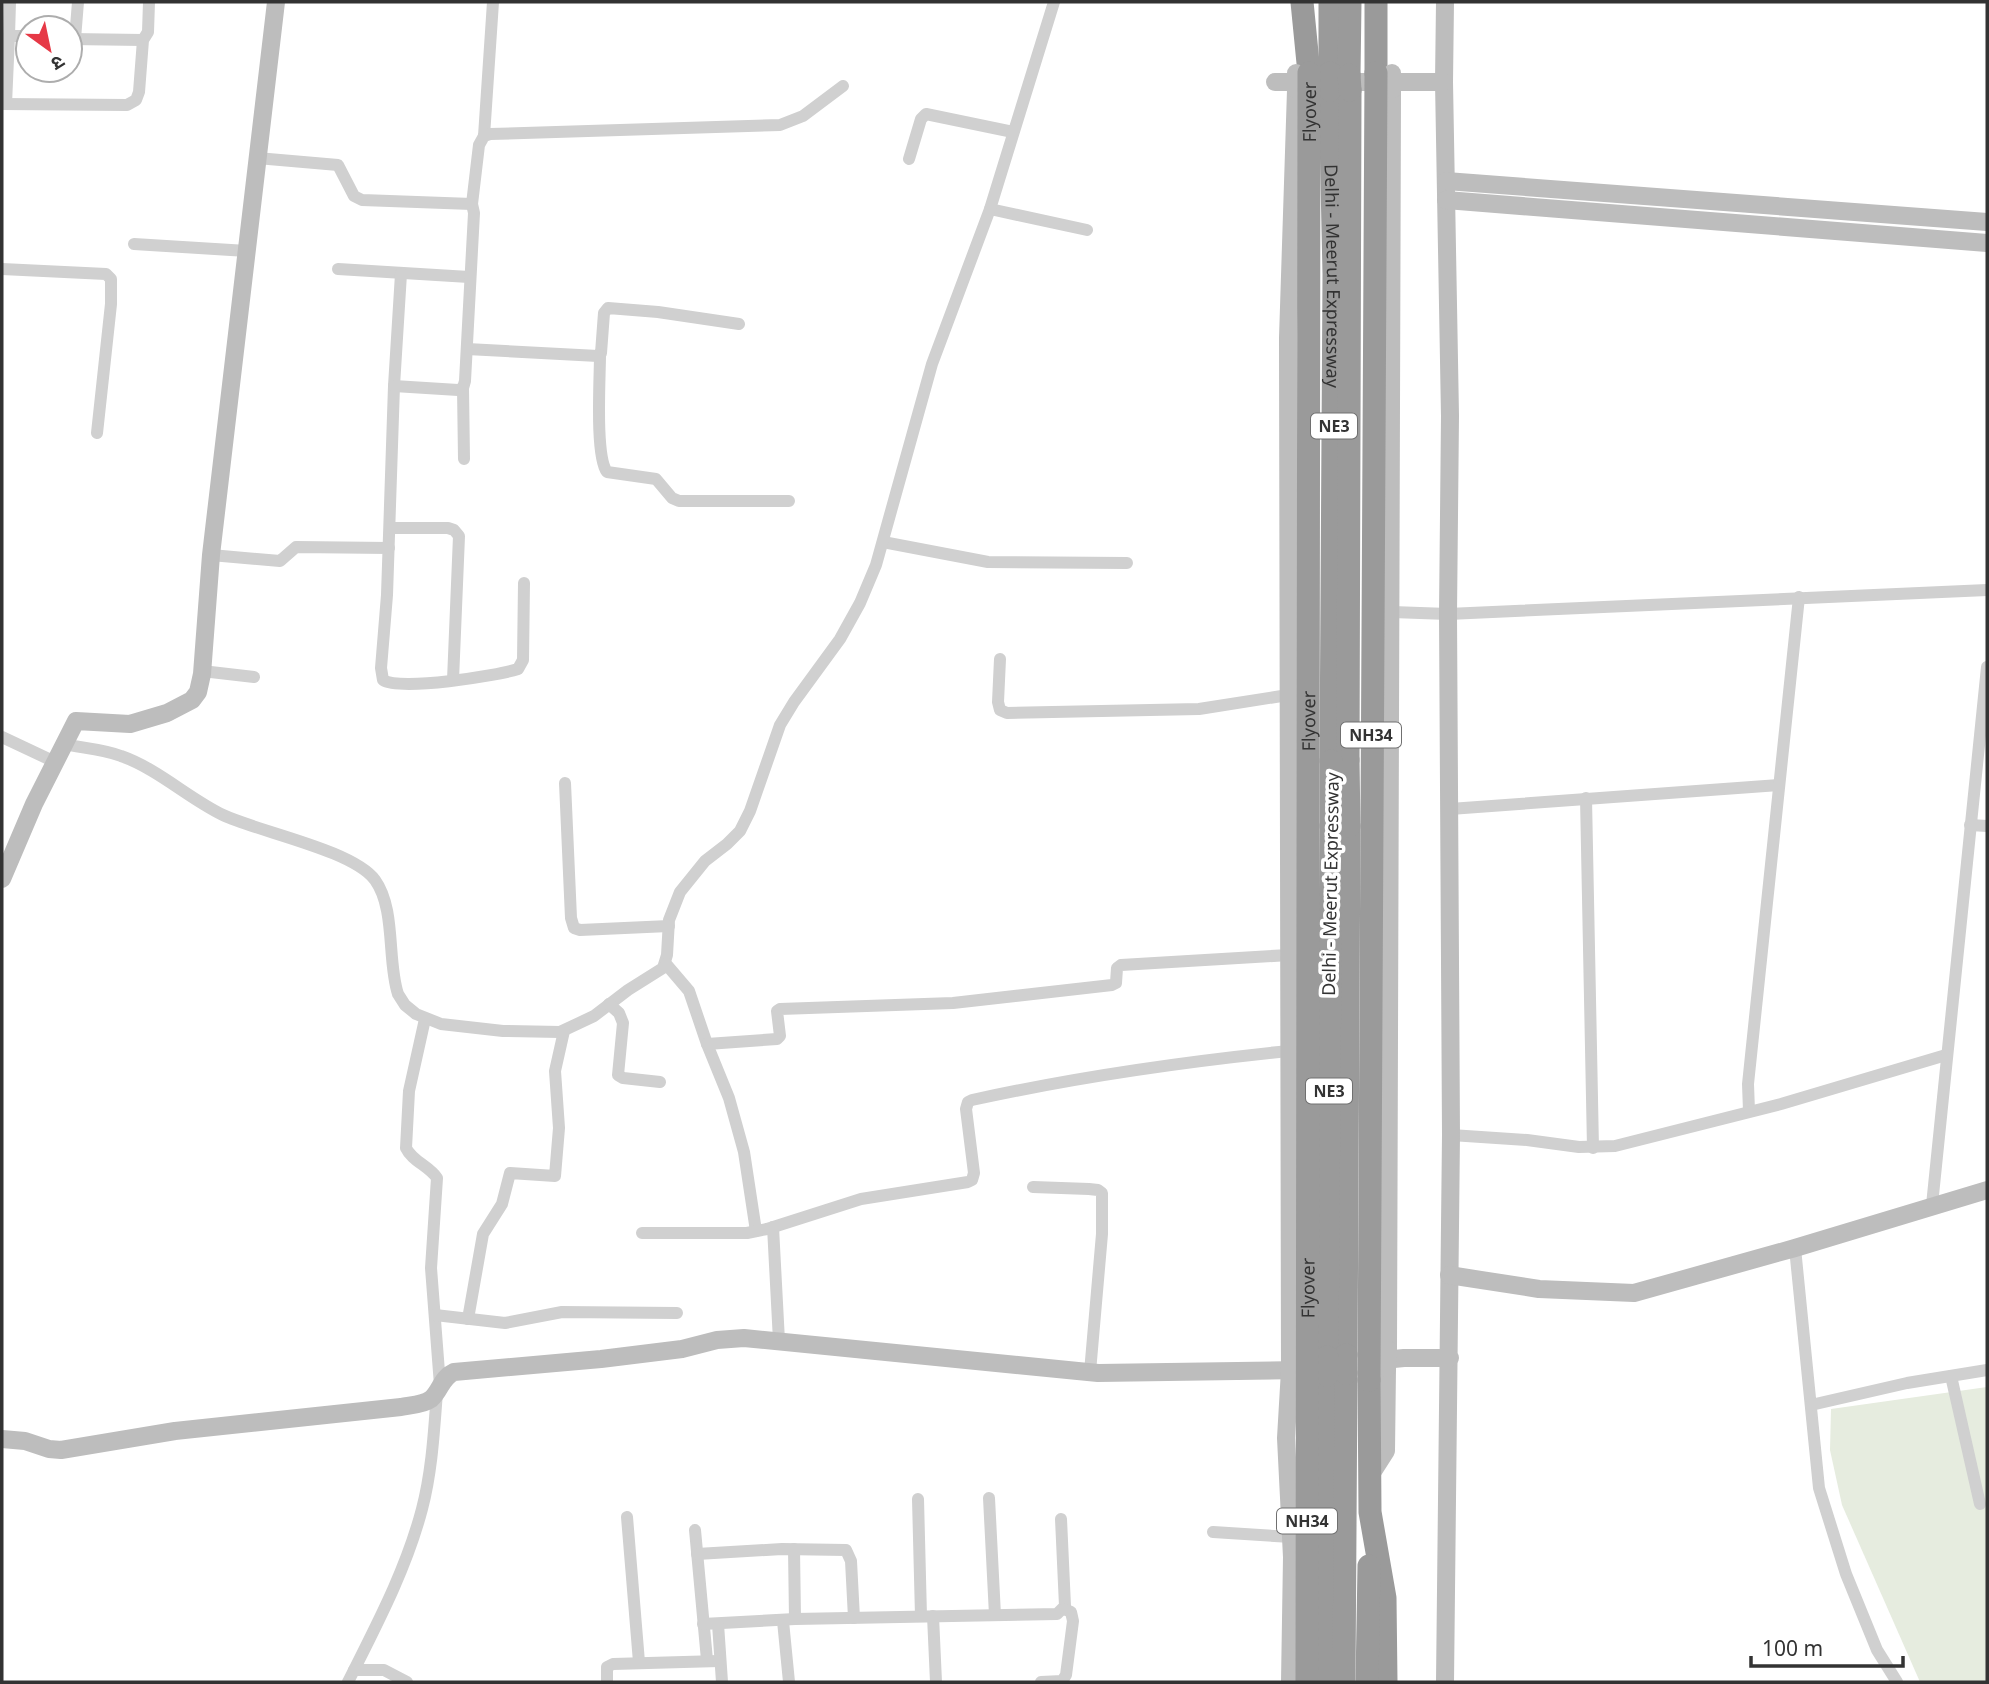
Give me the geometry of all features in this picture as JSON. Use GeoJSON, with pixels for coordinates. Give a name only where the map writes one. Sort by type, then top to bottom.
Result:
{"type":"FeatureCollection","features":[{"type":"Feature","properties":{"kind":"highway","name":"NH34"},"geometry":{"type":"LineString","coordinates":[[1302,2],[1321,77]]}},
{"type":"Feature","properties":{"kind":"highway","name":"Delhi - Meerut Expressway"},"geometry":{"type":"LineString","coordinates":[[1324,1682],[1336,1365],[1340,826],[1321,77],[1330,2]]}},
{"type":"Feature","properties":{"kind":"highway","name":"Delhi - Meerut Expressway"},"geometry":{"type":"LineString","coordinates":[[1321,77],[1350,2]]}},
{"type":"Feature","properties":{"kind":"highway","name":"NH34"},"geometry":{"type":"LineString","coordinates":[[1367,1682],[1370,1476],[1378,1374],[1387,79],[1376,30],[1376,2]]}},
{"type":"Feature","properties":{"kind":"highway","name":"Flyover"},"geometry":{"type":"LineString","coordinates":[[1307,1682],[1310,841],[1321,77]]}},
{"type":"Feature","properties":{"kind":"highway","name":"Delhi - Meerut Expressway"},"geometry":{"type":"LineString","coordinates":[[1336,1365],[1345,1682]]}},
{"type":"Feature","properties":{"kind":"highway","name":"NH34"},"geometry":{"type":"LineString","coordinates":[[1370,1512],[1385,1598],[1386,1682]]}},
{"type":"Feature","properties":{"kind":"street"},"geometry":{"type":"LineString","coordinates":[[10,2],[4,104],[127,105],[132,103],[139,92],[143,40],[148,32],[149,2]]}},
{"type":"Feature","properties":{"kind":"street"},"geometry":{"type":"LineString","coordinates":[[2,879],[76,721],[130,724],[189,703],[198,692],[211,555],[276,2]]}},
{"type":"Feature","properties":{"kind":"street"},"geometry":{"type":"LineString","coordinates":[[464,460],[463,388],[474,213],[471,204],[479,145],[484,136],[493,2]]}},
{"type":"Feature","properties":{"kind":"street"},"geometry":{"type":"LineString","coordinates":[[63,744],[120,755],[224,815],[320,849],[364,869],[375,880],[383,897],[398,994],[405,1005],[425,1018],[463,1028],[564,1031],[594,1016],[628,990],[659,972],[666,964],[674,904],[705,861],[740,831],[750,811],[780,725],[840,639],[860,603],[876,565],[932,364],[990,209],[1054,2]]}},
{"type":"Feature","properties":{"kind":"street"},"geometry":{"type":"LineString","coordinates":[[1444,2],[1450,415],[1448,614],[1451,1135],[1445,1682]]}},
{"type":"Feature","properties":{"kind":"street"},"geometry":{"type":"LineString","coordinates":[[9,36],[14,36]]}},
{"type":"Feature","properties":{"kind":"street"},"geometry":{"type":"LineString","coordinates":[[84,39],[143,40]]}},
{"type":"Feature","properties":{"kind":"street"},"geometry":{"type":"LineString","coordinates":[[1290,1682],[1291,1537],[1286,1438],[1290,1370],[1288,338],[1321,77]]}},
{"type":"Feature","properties":{"kind":"street"},"geometry":{"type":"LineString","coordinates":[[1378,1374],[1388,1350],[1392,612],[1387,79]]}},
{"type":"Feature","properties":{"kind":"street"},"geometry":{"type":"LineString","coordinates":[[1275,82],[1444,82]]}},
{"type":"Feature","properties":{"kind":"street"},"geometry":{"type":"LineString","coordinates":[[484,136],[545,131],[789,124],[811,112],[843,86]]}},
{"type":"Feature","properties":{"kind":"street"},"geometry":{"type":"LineString","coordinates":[[909,159],[921,119],[926,114],[1013,132]]}},
{"type":"Feature","properties":{"kind":"street"},"geometry":{"type":"LineString","coordinates":[[257,158],[338,165],[354,196],[362,200],[471,204]]}},
{"type":"Feature","properties":{"kind":"street"},"geometry":{"type":"LineString","coordinates":[[1446,181],[1987,222]]}},
{"type":"Feature","properties":{"kind":"street"},"geometry":{"type":"LineString","coordinates":[[1446,200],[1987,243]]}},
{"type":"Feature","properties":{"kind":"street"},"geometry":{"type":"LineString","coordinates":[[990,209],[1087,230]]}},
{"type":"Feature","properties":{"kind":"street"},"geometry":{"type":"LineString","coordinates":[[134,244],[247,251]]}},
{"type":"Feature","properties":{"kind":"street"},"geometry":{"type":"LineString","coordinates":[[2,269],[106,274],[111,279],[111,304],[97,433]]}},
{"type":"Feature","properties":{"kind":"street"},"geometry":{"type":"LineString","coordinates":[[338,270],[469,277]]}},
{"type":"Feature","properties":{"kind":"street"},"geometry":{"type":"LineString","coordinates":[[401,274],[389,548],[380,668],[383,680],[392,684],[453,680],[518,669],[522,664],[524,583]]}},
{"type":"Feature","properties":{"kind":"street"},"geometry":{"type":"LineString","coordinates":[[738,324],[666,313],[608,308],[604,313],[600,355],[602,463],[607,472],[656,479],[675,500],[789,501]]}},
{"type":"Feature","properties":{"kind":"street"},"geometry":{"type":"LineString","coordinates":[[467,349],[595,357],[600,355]]}},
{"type":"Feature","properties":{"kind":"street"},"geometry":{"type":"LineString","coordinates":[[394,386],[458,390],[463,388]]}},
{"type":"Feature","properties":{"kind":"street"},"geometry":{"type":"LineString","coordinates":[[390,528],[448,528],[459,536],[453,680]]}},
{"type":"Feature","properties":{"kind":"street"},"geometry":{"type":"LineString","coordinates":[[883,542],[988,562],[1127,563]]}},
{"type":"Feature","properties":{"kind":"street"},"geometry":{"type":"LineString","coordinates":[[211,555],[280,561],[296,547],[389,548]]}},
{"type":"Feature","properties":{"kind":"street"},"geometry":{"type":"LineString","coordinates":[[1392,612],[1448,614],[1987,590]]}},
{"type":"Feature","properties":{"kind":"street"},"geometry":{"type":"LineString","coordinates":[[1749,1111],[1748,1084],[1799,597]]}},
{"type":"Feature","properties":{"kind":"street"},"geometry":{"type":"LineString","coordinates":[[1000,659],[998,702],[1000,710],[1007,713],[1199,709],[1288,695]]}},
{"type":"Feature","properties":{"kind":"street"},"geometry":{"type":"LineString","coordinates":[[1932,1205],[1987,667]]}},
{"type":"Feature","properties":{"kind":"street"},"geometry":{"type":"LineString","coordinates":[[202,671],[254,677]]}},
{"type":"Feature","properties":{"kind":"street"},"geometry":{"type":"LineString","coordinates":[[2,737],[55,762]]}},
{"type":"Feature","properties":{"kind":"street"},"geometry":{"type":"LineString","coordinates":[[1288,777],[1391,776]]}},
{"type":"Feature","properties":{"kind":"street"},"geometry":{"type":"LineString","coordinates":[[565,783],[573,928],[580,930],[669,926]]}},
{"type":"Feature","properties":{"kind":"street"},"geometry":{"type":"LineString","coordinates":[[1450,809],[1779,785]]}},
{"type":"Feature","properties":{"kind":"street"},"geometry":{"type":"LineString","coordinates":[[1586,798],[1593,1148]]}},
{"type":"Feature","properties":{"kind":"street"},"geometry":{"type":"LineString","coordinates":[[1288,807],[1391,808]]}},
{"type":"Feature","properties":{"kind":"street"},"geometry":{"type":"LineString","coordinates":[[1970,825],[1987,825]]}},
{"type":"Feature","properties":{"kind":"street"},"geometry":{"type":"LineString","coordinates":[[707,1044],[777,1039],[780,1036],[777,1011],[780,1009],[953,1003],[1112,985],[1116,983],[1117,968],[1121,965],[1289,955]]}},
{"type":"Feature","properties":{"kind":"street"},"geometry":{"type":"LineString","coordinates":[[666,964],[689,991],[729,1098],[741,1139],[756,1231]]}},
{"type":"Feature","properties":{"kind":"street"},"geometry":{"type":"LineString","coordinates":[[609,1004],[619,1013],[622,1023],[618,1075],[623,1078],[660,1082]]}},
{"type":"Feature","properties":{"kind":"street"},"geometry":{"type":"LineString","coordinates":[[348,1682],[400,1575],[422,1510],[434,1434],[439,1388],[431,1268],[436,1178],[433,1172],[406,1148],[409,1091],[425,1018]]}},
{"type":"Feature","properties":{"kind":"street"},"geometry":{"type":"LineString","coordinates":[[468,1319],[483,1234],[502,1204],[509,1173],[555,1176],[559,1109],[555,1071],[564,1031]]}},
{"type":"Feature","properties":{"kind":"street"},"geometry":{"type":"LineString","coordinates":[[642,1233],[719,1235],[756,1231],[861,1199],[972,1180],[974,1173],[966,1109],[968,1102],[972,1100],[1088,1076],[1288,1051]]}},
{"type":"Feature","properties":{"kind":"street"},"geometry":{"type":"LineString","coordinates":[[1451,1135],[1593,1148],[1633,1142],[1824,1092],[1946,1055]]}},
{"type":"Feature","properties":{"kind":"street"},"geometry":{"type":"LineString","coordinates":[[1032,1187],[1089,1189],[1101,1193],[1102,1234],[1090,1372]]}},
{"type":"Feature","properties":{"kind":"street"},"geometry":{"type":"LineString","coordinates":[[1449,1275],[1539,1289],[1634,1293],[1987,1190]]}},
{"type":"Feature","properties":{"kind":"street"},"geometry":{"type":"LineString","coordinates":[[773,1227],[779,1341]]}},
{"type":"Feature","properties":{"kind":"street"},"geometry":{"type":"LineString","coordinates":[[1795,1248],[1819,1488],[1838,1549],[1877,1650],[1897,1682]]}},
{"type":"Feature","properties":{"kind":"street"},"geometry":{"type":"LineString","coordinates":[[435,1315],[505,1323],[562,1312],[677,1313]]}},
{"type":"Feature","properties":{"kind":"street"},"geometry":{"type":"LineString","coordinates":[[2,1439],[25,1441],[49,1449],[85,1448],[175,1431],[401,1407],[425,1402],[439,1388],[444,1378],[454,1371],[549,1365],[657,1353],[729,1338],[1090,1372],[1138,1374],[1290,1370],[1404,1357],[1450,1358]]}},
{"type":"Feature","properties":{"kind":"street"},"geometry":{"type":"LineString","coordinates":[[1811,1405],[1908,1383],[1987,1370]]}},
{"type":"Feature","properties":{"kind":"street"},"geometry":{"type":"LineString","coordinates":[[1951,1376],[1980,1504]]}},
{"type":"Feature","properties":{"kind":"street"},"geometry":{"type":"LineString","coordinates":[[918,1499],[927,1616],[936,1682]]}},
{"type":"Feature","properties":{"kind":"street"},"geometry":{"type":"LineString","coordinates":[[989,1499],[995,1615]]}},
{"type":"Feature","properties":{"kind":"street"},"geometry":{"type":"LineString","coordinates":[[626,1517],[639,1662]]}},
{"type":"Feature","properties":{"kind":"street"},"geometry":{"type":"LineString","coordinates":[[1061,1518],[1064,1609]]}},
{"type":"Feature","properties":{"kind":"street"},"geometry":{"type":"LineString","coordinates":[[695,1530],[703,1624],[722,1682]]}},
{"type":"Feature","properties":{"kind":"street"},"geometry":{"type":"LineString","coordinates":[[1213,1532],[1291,1537]]}},
{"type":"Feature","properties":{"kind":"street"},"geometry":{"type":"LineString","coordinates":[[697,1554],[794,1549],[846,1550],[850,1555],[854,1618]]}},
{"type":"Feature","properties":{"kind":"street"},"geometry":{"type":"LineString","coordinates":[[789,1682],[789,1620],[794,1549]]}},
{"type":"Feature","properties":{"kind":"street"},"geometry":{"type":"LineString","coordinates":[[703,1624],[1057,1614],[1064,1609]]}},
{"type":"Feature","properties":{"kind":"street"},"geometry":{"type":"LineString","coordinates":[[1041,1682],[1062,1681],[1066,1675],[1073,1621],[1071,1612],[1064,1609]]}},
{"type":"Feature","properties":{"kind":"street"},"geometry":{"type":"LineString","coordinates":[[713,1661],[718,1624]]}},
{"type":"Feature","properties":{"kind":"street"},"geometry":{"type":"LineString","coordinates":[[607,1682],[609,1665],[713,1661]]}},
{"type":"Feature","properties":{"kind":"street"},"geometry":{"type":"LineString","coordinates":[[354,1670],[384,1670],[407,1682]]}},
{"type":"Feature","properties":{"kind":"shaded area"},"geometry":{"type":"Polygon","coordinates":[[[1987,1387],[1987,1682],[1920,1682],[1842,1505],[1830,1450],[1831,1409],[1987,1387]]]}}]}
